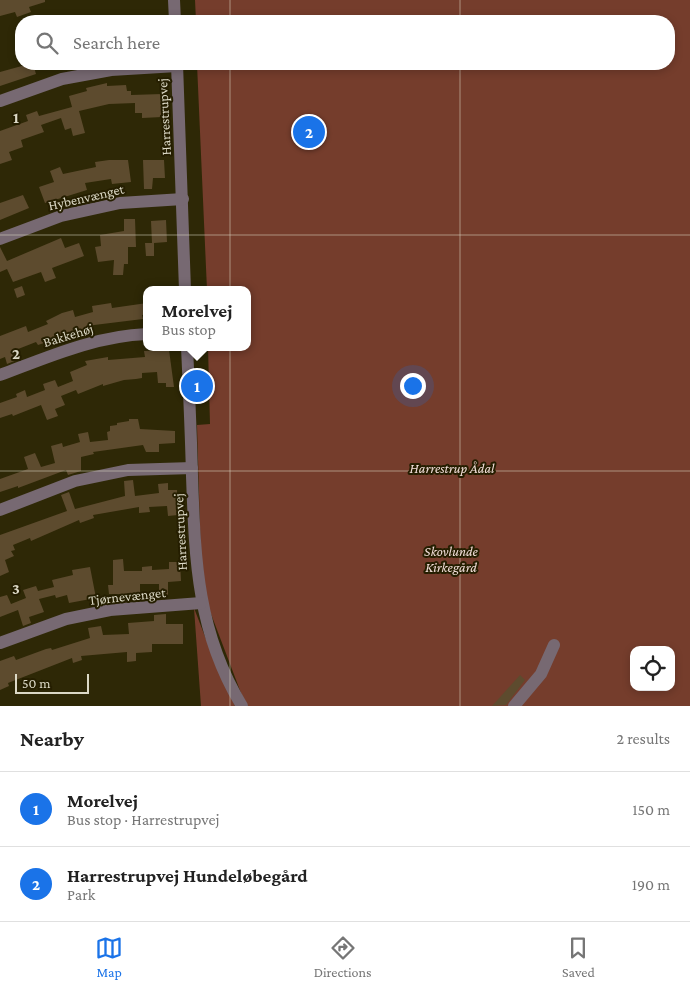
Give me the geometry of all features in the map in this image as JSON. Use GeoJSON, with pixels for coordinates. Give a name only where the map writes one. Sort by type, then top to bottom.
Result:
{"type":"FeatureCollection","features":[{"type":"Feature","properties":{"kind":"street"},"geometry":{"type":"LineString","coordinates":[[174,0],[175,15]]}},
{"type":"Feature","properties":{"kind":"street"},"geometry":{"type":"LineString","coordinates":[[0,101],[62,79],[111,70]]}},
{"type":"Feature","properties":{"kind":"street","name":"Harrestrupvej"},"geometry":{"type":"LineString","coordinates":[[177,70],[185,286]]}},
{"type":"Feature","properties":{"kind":"street","name":"Hybenvænget"},"geometry":{"type":"LineString","coordinates":[[0,239],[61,216],[120,203],[183,199]]}},
{"type":"Feature","properties":{"kind":"street","name":"Bakkehøj"},"geometry":{"type":"LineString","coordinates":[[0,374],[73,347],[129,335],[143,334]]}},
{"type":"Feature","properties":{"kind":"street","name":"Harrestrupvej"},"geometry":{"type":"LineString","coordinates":[[187,351],[195,562],[201,603],[215,650],[242,706]]}},
{"type":"Feature","properties":{"kind":"street"},"geometry":{"type":"LineString","coordinates":[[0,510],[75,481],[128,470],[192,468]]}},
{"type":"Feature","properties":{"kind":"street","name":"Tjørnevænget"},"geometry":{"type":"LineString","coordinates":[[0,643],[66,619],[110,610],[201,603]]}},
{"type":"Feature","properties":{"kind":"street"},"geometry":{"type":"LineString","coordinates":[[514,706],[541,674],[554,645]]}},
{"type":"Feature","properties":{"kind":"green space","name":"Harrestrup Ådal"},"geometry":{"type":"Polygon","coordinates":[[[195,0],[690,0],[690,706],[248,706],[241,693],[208,606],[201,561],[197,425],[210,424],[208,351],[251,351],[251,286],[207,286],[197,70],[675,70],[675,15],[196,15],[195,0]]]}},
{"type":"Feature","properties":{"kind":"green space"},"geometry":{"type":"Polygon","coordinates":[[[194,608],[216,665],[235,706],[201,706],[194,608]]]}},
{"type":"Feature","properties":{"kind":"building"},"geometry":{"type":"Polygon","coordinates":[[[0,0],[45,0],[45,2],[29,7],[31,12],[23,15],[16,15],[15,12],[0,16],[0,0]]]}},
{"type":"Feature","properties":{"kind":"building"},"geometry":{"type":"Polygon","coordinates":[[[15,68],[15,70],[35,70],[36,74],[0,86],[0,72],[15,68]]]}},
{"type":"Feature","properties":{"kind":"building"},"geometry":{"type":"Polygon","coordinates":[[[107,83],[107,86],[126,85],[127,91],[131,91],[131,95],[162,94],[162,117],[142,118],[142,113],[135,113],[135,103],[109,104],[79,111],[85,133],[73,136],[71,128],[65,130],[61,118],[41,125],[44,132],[21,140],[23,147],[9,152],[12,160],[0,164],[0,131],[28,121],[26,115],[37,111],[39,116],[72,107],[69,96],[87,91],[86,88],[107,83]]]}},
{"type":"Feature","properties":{"kind":"building"},"geometry":{"type":"Polygon","coordinates":[[[128,160],[131,182],[112,184],[111,179],[85,183],[87,190],[45,203],[39,187],[54,182],[50,171],[60,167],[63,174],[96,167],[95,162],[128,160]]]}},
{"type":"Feature","properties":{"kind":"building"},"geometry":{"type":"Polygon","coordinates":[[[143,160],[164,160],[165,178],[153,178],[152,189],[144,189],[143,160]]]}},
{"type":"Feature","properties":{"kind":"building"},"geometry":{"type":"Polygon","coordinates":[[[23,195],[29,208],[0,220],[0,203],[23,195]]]}},
{"type":"Feature","properties":{"kind":"building"},"geometry":{"type":"Polygon","coordinates":[[[124,219],[135,219],[136,247],[128,247],[128,264],[124,264],[123,275],[113,275],[114,260],[98,262],[95,247],[101,246],[100,235],[124,231],[124,219]]]}},
{"type":"Feature","properties":{"kind":"building"},"geometry":{"type":"Polygon","coordinates":[[[166,220],[167,242],[154,243],[154,256],[146,256],[145,243],[152,243],[151,221],[166,220]]]}},
{"type":"Feature","properties":{"kind":"building"},"geometry":{"type":"Polygon","coordinates":[[[61,238],[65,248],[79,243],[84,256],[52,268],[56,278],[45,282],[41,272],[13,282],[7,269],[0,272],[0,247],[7,261],[61,238]]]}},
{"type":"Feature","properties":{"kind":"building"},"geometry":{"type":"Polygon","coordinates":[[[22,286],[25,295],[17,298],[14,289],[22,286]]]}},
{"type":"Feature","properties":{"kind":"building"},"geometry":{"type":"Polygon","coordinates":[[[111,303],[112,308],[143,304],[143,319],[86,326],[87,329],[38,345],[36,342],[13,351],[17,360],[7,364],[5,357],[0,359],[0,336],[26,326],[28,332],[48,324],[46,321],[62,313],[73,310],[75,317],[93,312],[92,306],[111,303]]]}},
{"type":"Feature","properties":{"kind":"building"},"geometry":{"type":"Polygon","coordinates":[[[144,351],[169,351],[174,387],[166,387],[166,383],[158,383],[157,372],[142,373],[142,378],[124,380],[103,386],[103,384],[78,394],[76,390],[61,396],[65,405],[55,409],[58,416],[47,420],[41,405],[13,416],[12,414],[0,418],[0,403],[17,397],[16,394],[25,390],[27,397],[45,390],[43,384],[55,380],[58,387],[73,381],[70,372],[87,365],[85,361],[108,357],[108,360],[145,357],[144,351]]]}},
{"type":"Feature","properties":{"kind":"building"},"geometry":{"type":"Polygon","coordinates":[[[129,419],[138,419],[140,429],[175,431],[175,443],[159,444],[159,452],[146,452],[143,445],[93,452],[94,454],[81,457],[81,471],[68,475],[66,470],[18,488],[18,486],[0,492],[0,479],[28,469],[24,457],[35,453],[41,467],[55,463],[51,446],[62,443],[63,447],[80,442],[78,434],[88,432],[90,442],[108,440],[107,432],[110,431],[110,426],[129,421],[129,419]]]}},
{"type":"Feature","properties":{"kind":"building"},"geometry":{"type":"Polygon","coordinates":[[[133,480],[135,496],[159,493],[158,484],[168,483],[168,490],[177,490],[178,515],[168,516],[167,506],[149,507],[150,512],[139,513],[139,507],[93,515],[94,518],[80,523],[79,520],[31,541],[30,538],[13,545],[15,550],[11,551],[14,556],[5,560],[9,572],[0,576],[0,535],[67,511],[61,495],[69,492],[75,509],[125,496],[124,481],[133,480]]]}},
{"type":"Feature","properties":{"kind":"building"},"geometry":{"type":"Polygon","coordinates":[[[123,559],[124,571],[142,571],[142,567],[152,566],[152,570],[169,569],[169,562],[180,562],[181,581],[168,582],[168,596],[159,597],[159,584],[140,584],[140,594],[109,594],[108,585],[113,585],[113,560],[123,559]]]}},
{"type":"Feature","properties":{"kind":"building"},"geometry":{"type":"Polygon","coordinates":[[[90,567],[96,598],[69,603],[67,595],[56,598],[55,595],[39,599],[44,612],[29,617],[31,623],[23,626],[18,610],[0,617],[0,597],[7,595],[11,604],[26,598],[23,590],[36,586],[38,591],[54,587],[52,580],[73,575],[72,570],[90,567]]]}},
{"type":"Feature","properties":{"kind":"building"},"geometry":{"type":"Polygon","coordinates":[[[166,614],[166,624],[183,624],[183,644],[152,644],[152,652],[136,653],[136,661],[127,662],[127,652],[81,656],[82,660],[73,663],[72,658],[8,683],[9,686],[0,690],[0,661],[14,656],[16,660],[46,649],[51,648],[52,650],[90,638],[88,628],[101,626],[103,635],[129,634],[128,623],[154,621],[154,615],[166,614]]]}},
{"type":"Feature","properties":{"kind":"building"},"geometry":{"type":"Polygon","coordinates":[[[520,675],[525,680],[506,705],[492,706],[520,675]]]}},
{"type":"Feature","properties":{"kind":"place","name":"Harrestrupvej Hundeløbegård"},"geometry":{"type":"Point","coordinates":[309,132]}},
{"type":"Feature","properties":{"kind":"place","name":"Morelvej"},"geometry":{"type":"Point","coordinates":[197,386]}},
{"type":"Feature","properties":{"kind":"park label","name":"Skovlunde Kirkegård"},"geometry":{"type":"Point","coordinates":[451,560]}}]}
